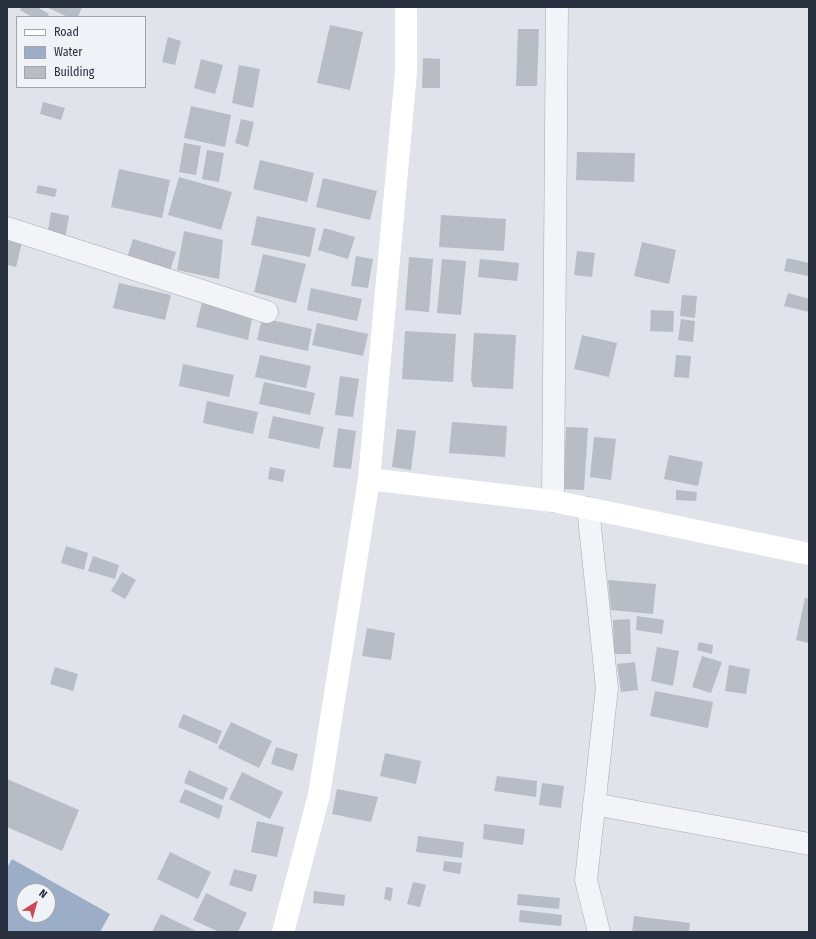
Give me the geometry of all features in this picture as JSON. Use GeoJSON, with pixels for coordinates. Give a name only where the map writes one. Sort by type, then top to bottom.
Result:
{"type":"FeatureCollection","features":[{"type":"Feature","properties":{"kind":"main road"},"geometry":{"type":"LineString","coordinates":[[283,932],[319,795],[369,479],[406,72],[406,7]]}},
{"type":"Feature","properties":{"kind":"main road"},"geometry":{"type":"LineString","coordinates":[[369,479],[553,501],[809,554]]}},
{"type":"Feature","properties":{"kind":"street"},"geometry":{"type":"LineString","coordinates":[[553,501],[557,7]]}},
{"type":"Feature","properties":{"kind":"street"},"geometry":{"type":"LineString","coordinates":[[7,228],[267,312]]}},
{"type":"Feature","properties":{"kind":"street"},"geometry":{"type":"LineString","coordinates":[[588,508],[607,688],[586,880],[599,932]]}},
{"type":"Feature","properties":{"kind":"street"},"geometry":{"type":"LineString","coordinates":[[594,804],[809,844]]}},
{"type":"Feature","properties":{"kind":"water"},"geometry":{"type":"Polygon","coordinates":[[[12,859],[55,883],[16,883],[16,923],[56,923],[56,884],[110,914],[100,932],[7,932],[7,868],[12,859]]]}},
{"type":"Feature","properties":{"kind":"building"},"geometry":{"type":"Polygon","coordinates":[[[22,7],[37,7],[49,14],[48,16],[30,16],[20,10],[22,7]]]}},
{"type":"Feature","properties":{"kind":"building"},"geometry":{"type":"Polygon","coordinates":[[[46,7],[82,7],[78,16],[66,16],[46,7]]]}},
{"type":"Feature","properties":{"kind":"building"},"geometry":{"type":"Polygon","coordinates":[[[330,25],[363,32],[350,90],[317,83],[330,25]]]}},
{"type":"Feature","properties":{"kind":"building"},"geometry":{"type":"Polygon","coordinates":[[[518,29],[539,29],[537,86],[516,86],[518,29]]]}},
{"type":"Feature","properties":{"kind":"building"},"geometry":{"type":"Polygon","coordinates":[[[168,37],[181,41],[175,65],[162,62],[168,37]]]}},
{"type":"Feature","properties":{"kind":"building"},"geometry":{"type":"Polygon","coordinates":[[[423,58],[440,59],[440,88],[422,88],[423,58]]]}},
{"type":"Feature","properties":{"kind":"building"},"geometry":{"type":"Polygon","coordinates":[[[201,59],[223,65],[215,94],[194,88],[201,59]]]}},
{"type":"Feature","properties":{"kind":"building"},"geometry":{"type":"Polygon","coordinates":[[[239,65],[260,69],[253,108],[232,103],[239,65]]]}},
{"type":"Feature","properties":{"kind":"building"},"geometry":{"type":"Polygon","coordinates":[[[43,102],[65,108],[61,120],[40,114],[43,102]]]}},
{"type":"Feature","properties":{"kind":"building"},"geometry":{"type":"Polygon","coordinates":[[[191,106],[231,115],[225,147],[184,138],[191,106]]]}},
{"type":"Feature","properties":{"kind":"building"},"geometry":{"type":"Polygon","coordinates":[[[241,119],[254,122],[248,147],[235,143],[241,119]]]}},
{"type":"Feature","properties":{"kind":"building"},"geometry":{"type":"Polygon","coordinates":[[[184,143],[201,146],[196,175],[179,172],[184,143]]]}},
{"type":"Feature","properties":{"kind":"building"},"geometry":{"type":"Polygon","coordinates":[[[207,150],[224,153],[219,182],[202,179],[207,150]]]}},
{"type":"Feature","properties":{"kind":"building"},"geometry":{"type":"Polygon","coordinates":[[[577,152],[635,153],[634,182],[576,180],[577,152]]]}},
{"type":"Feature","properties":{"kind":"building"},"geometry":{"type":"Polygon","coordinates":[[[260,160],[314,173],[307,202],[253,189],[260,160]]]}},
{"type":"Feature","properties":{"kind":"building"},"geometry":{"type":"Polygon","coordinates":[[[119,169],[170,180],[162,218],[111,207],[119,169]]]}},
{"type":"Feature","properties":{"kind":"building"},"geometry":{"type":"Polygon","coordinates":[[[179,177],[232,192],[221,230],[168,215],[179,177]]]}},
{"type":"Feature","properties":{"kind":"building"},"geometry":{"type":"Polygon","coordinates":[[[323,178],[377,191],[370,220],[316,207],[323,178]]]}},
{"type":"Feature","properties":{"kind":"building"},"geometry":{"type":"Polygon","coordinates":[[[38,185],[57,189],[55,197],[36,193],[38,185]]]}},
{"type":"Feature","properties":{"kind":"building"},"geometry":{"type":"Polygon","coordinates":[[[51,212],[69,216],[65,239],[47,236],[51,212]]]}},
{"type":"Feature","properties":{"kind":"building"},"geometry":{"type":"Polygon","coordinates":[[[441,215],[506,219],[504,251],[439,247],[441,215]]]}},
{"type":"Feature","properties":{"kind":"building"},"geometry":{"type":"Polygon","coordinates":[[[257,216],[316,228],[310,257],[251,245],[257,216]]]}},
{"type":"Feature","properties":{"kind":"building"},"geometry":{"type":"Polygon","coordinates":[[[324,228],[355,237],[348,259],[318,250],[324,228]]]}},
{"type":"Feature","properties":{"kind":"building"},"geometry":{"type":"Polygon","coordinates":[[[184,231],[223,240],[219,279],[177,270],[184,231]]]}},
{"type":"Feature","properties":{"kind":"building"},"geometry":{"type":"Polygon","coordinates":[[[7,238],[22,242],[16,267],[7,265],[7,238]]]}},
{"type":"Feature","properties":{"kind":"building"},"geometry":{"type":"Polygon","coordinates":[[[133,239],[176,252],[170,271],[127,258],[133,239]]]}},
{"type":"Feature","properties":{"kind":"building"},"geometry":{"type":"Polygon","coordinates":[[[642,242],[676,250],[669,284],[634,276],[642,242]]]}},
{"type":"Feature","properties":{"kind":"building"},"geometry":{"type":"Polygon","coordinates":[[[577,251],[595,253],[592,277],[574,275],[577,251]]]}},
{"type":"Feature","properties":{"kind":"building"},"geometry":{"type":"Polygon","coordinates":[[[263,254],[306,264],[296,303],[254,292],[263,254]]]}},
{"type":"Feature","properties":{"kind":"building"},"geometry":{"type":"Polygon","coordinates":[[[356,256],[373,259],[368,288],[351,286],[356,256]]]}},
{"type":"Feature","properties":{"kind":"building"},"geometry":{"type":"Polygon","coordinates":[[[409,257],[433,259],[429,312],[405,310],[409,257]]]}},
{"type":"Feature","properties":{"kind":"building"},"geometry":{"type":"Polygon","coordinates":[[[787,258],[809,263],[808,276],[784,271],[787,258]]]}},
{"type":"Feature","properties":{"kind":"building"},"geometry":{"type":"Polygon","coordinates":[[[442,259],[466,261],[461,315],[437,313],[442,259]]]}},
{"type":"Feature","properties":{"kind":"building"},"geometry":{"type":"Polygon","coordinates":[[[480,259],[519,263],[517,281],[478,277],[480,259]]]}},
{"type":"Feature","properties":{"kind":"building"},"geometry":{"type":"Polygon","coordinates":[[[119,283],[171,295],[165,320],[113,308],[119,283]]]}},
{"type":"Feature","properties":{"kind":"building"},"geometry":{"type":"Polygon","coordinates":[[[311,288],[362,299],[357,321],[307,310],[311,288]]]}},
{"type":"Feature","properties":{"kind":"building"},"geometry":{"type":"Polygon","coordinates":[[[788,293],[809,299],[809,312],[784,306],[788,293]]]}},
{"type":"Feature","properties":{"kind":"building"},"geometry":{"type":"Polygon","coordinates":[[[682,295],[697,296],[695,318],[680,316],[682,295]]]}},
{"type":"Feature","properties":{"kind":"building"},"geometry":{"type":"Polygon","coordinates":[[[202,302],[253,314],[248,340],[196,327],[202,302]]]}},
{"type":"Feature","properties":{"kind":"building"},"geometry":{"type":"Polygon","coordinates":[[[651,310],[674,311],[673,332],[650,331],[651,310]]]}},
{"type":"Feature","properties":{"kind":"building"},"geometry":{"type":"Polygon","coordinates":[[[262,318],[312,329],[308,351],[257,340],[262,318]]]}},
{"type":"Feature","properties":{"kind":"building"},"geometry":{"type":"Polygon","coordinates":[[[681,319],[695,321],[693,342],[678,340],[681,319]]]}},
{"type":"Feature","properties":{"kind":"building"},"geometry":{"type":"Polygon","coordinates":[[[317,323],[368,334],[363,356],[312,345],[317,323]]]}},
{"type":"Feature","properties":{"kind":"building"},"geometry":{"type":"Polygon","coordinates":[[[405,331],[456,334],[453,382],[402,379],[405,331]]]}},
{"type":"Feature","properties":{"kind":"building"},"geometry":{"type":"Polygon","coordinates":[[[474,333],[516,335],[513,389],[473,387],[471,380],[474,333]]]}},
{"type":"Feature","properties":{"kind":"building"},"geometry":{"type":"Polygon","coordinates":[[[582,335],[617,343],[609,377],[574,369],[582,335]]]}},
{"type":"Feature","properties":{"kind":"building"},"geometry":{"type":"Polygon","coordinates":[[[260,355],[311,366],[306,388],[255,377],[260,355]]]}},
{"type":"Feature","properties":{"kind":"building"},"geometry":{"type":"Polygon","coordinates":[[[676,355],[691,356],[689,378],[674,377],[676,355]]]}},
{"type":"Feature","properties":{"kind":"building"},"geometry":{"type":"Polygon","coordinates":[[[183,364],[234,375],[229,397],[179,386],[183,364]]]}},
{"type":"Feature","properties":{"kind":"building"},"geometry":{"type":"Polygon","coordinates":[[[340,376],[359,379],[353,417],[335,415],[340,376]]]}},
{"type":"Feature","properties":{"kind":"building"},"geometry":{"type":"Polygon","coordinates":[[[264,382],[315,393],[310,415],[259,404],[264,382]]]}},
{"type":"Feature","properties":{"kind":"building"},"geometry":{"type":"Polygon","coordinates":[[[207,401],[258,412],[253,434],[203,423],[207,401]]]}},
{"type":"Feature","properties":{"kind":"building"},"geometry":{"type":"Polygon","coordinates":[[[273,416],[324,427],[319,449],[268,438],[273,416]]]}},
{"type":"Feature","properties":{"kind":"building"},"geometry":{"type":"Polygon","coordinates":[[[452,422],[507,426],[505,457],[449,453],[452,422]]]}},
{"type":"Feature","properties":{"kind":"building"},"geometry":{"type":"Polygon","coordinates":[[[566,427],[588,428],[584,490],[563,489],[566,427]]]}},
{"type":"Feature","properties":{"kind":"building"},"geometry":{"type":"Polygon","coordinates":[[[338,428],[356,431],[351,469],[333,467],[338,428]]]}},
{"type":"Feature","properties":{"kind":"building"},"geometry":{"type":"Polygon","coordinates":[[[397,429],[416,431],[411,470],[392,467],[397,429]]]}},
{"type":"Feature","properties":{"kind":"building"},"geometry":{"type":"Polygon","coordinates":[[[594,437],[616,439],[611,480],[590,477],[594,437]]]}},
{"type":"Feature","properties":{"kind":"building"},"geometry":{"type":"Polygon","coordinates":[[[669,455],[703,462],[698,486],[664,479],[669,455]]]}},
{"type":"Feature","properties":{"kind":"building"},"geometry":{"type":"Polygon","coordinates":[[[270,467],[285,470],[283,482],[268,479],[270,467]]]}},
{"type":"Feature","properties":{"kind":"building"},"geometry":{"type":"Polygon","coordinates":[[[676,490],[697,492],[696,501],[676,500],[676,490]]]}},
{"type":"Feature","properties":{"kind":"building"},"geometry":{"type":"Polygon","coordinates":[[[66,546],[88,553],[84,570],[61,563],[66,546]]]}},
{"type":"Feature","properties":{"kind":"building"},"geometry":{"type":"Polygon","coordinates":[[[93,556],[119,565],[115,579],[88,571],[93,556]]]}},
{"type":"Feature","properties":{"kind":"building"},"geometry":{"type":"Polygon","coordinates":[[[122,572],[136,580],[125,599],[111,591],[122,572]]]}},
{"type":"Feature","properties":{"kind":"building"},"geometry":{"type":"Polygon","coordinates":[[[608,580],[656,584],[653,614],[611,610],[608,580]]]}},
{"type":"Feature","properties":{"kind":"building"},"geometry":{"type":"Polygon","coordinates":[[[805,598],[809,599],[809,643],[796,640],[805,598]]]}},
{"type":"Feature","properties":{"kind":"building"},"geometry":{"type":"Polygon","coordinates":[[[637,616],[664,620],[662,634],[636,630],[637,616]]]}},
{"type":"Feature","properties":{"kind":"building"},"geometry":{"type":"Polygon","coordinates":[[[630,619],[631,654],[614,654],[613,620],[630,619]]]}},
{"type":"Feature","properties":{"kind":"building"},"geometry":{"type":"Polygon","coordinates":[[[367,628],[395,633],[391,660],[362,656],[367,628]]]}},
{"type":"Feature","properties":{"kind":"building"},"geometry":{"type":"Polygon","coordinates":[[[699,642],[713,645],[712,654],[697,650],[699,642]]]}},
{"type":"Feature","properties":{"kind":"building"},"geometry":{"type":"Polygon","coordinates":[[[657,647],[679,651],[673,686],[651,681],[657,647]]]}},
{"type":"Feature","properties":{"kind":"building"},"geometry":{"type":"Polygon","coordinates":[[[702,656],[722,662],[711,693],[692,687],[702,656]]]}},
{"type":"Feature","properties":{"kind":"building"},"geometry":{"type":"Polygon","coordinates":[[[635,662],[638,690],[621,692],[617,664],[635,662]]]}},
{"type":"Feature","properties":{"kind":"building"},"geometry":{"type":"Polygon","coordinates":[[[729,665],[750,669],[746,694],[725,691],[729,665]]]}},
{"type":"Feature","properties":{"kind":"building"},"geometry":{"type":"Polygon","coordinates":[[[55,667],[78,674],[73,691],[50,684],[55,667]]]}},
{"type":"Feature","properties":{"kind":"building"},"geometry":{"type":"Polygon","coordinates":[[[655,691],[713,702],[708,728],[650,716],[655,691]]]}},
{"type":"Feature","properties":{"kind":"building"},"geometry":{"type":"Polygon","coordinates":[[[183,714],[222,731],[217,744],[178,727],[183,714]]]}},
{"type":"Feature","properties":{"kind":"building"},"geometry":{"type":"Polygon","coordinates":[[[231,722],[272,741],[259,768],[218,748],[231,722]]]}},
{"type":"Feature","properties":{"kind":"building"},"geometry":{"type":"Polygon","coordinates":[[[276,747],[298,754],[293,771],[271,764],[276,747]]]}},
{"type":"Feature","properties":{"kind":"building"},"geometry":{"type":"Polygon","coordinates":[[[385,753],[421,761],[416,784],[380,776],[385,753]]]}},
{"type":"Feature","properties":{"kind":"building"},"geometry":{"type":"Polygon","coordinates":[[[189,770],[228,788],[223,800],[184,783],[189,770]]]}},
{"type":"Feature","properties":{"kind":"building"},"geometry":{"type":"Polygon","coordinates":[[[242,772],[283,792],[270,819],[229,799],[242,772]]]}},
{"type":"Feature","properties":{"kind":"building"},"geometry":{"type":"Polygon","coordinates":[[[497,776],[537,781],[536,797],[494,791],[497,776]]]}},
{"type":"Feature","properties":{"kind":"building"},"geometry":{"type":"Polygon","coordinates":[[[7,779],[79,810],[62,851],[7,827],[7,779]]]}},
{"type":"Feature","properties":{"kind":"building"},"geometry":{"type":"Polygon","coordinates":[[[542,783],[564,786],[561,808],[539,805],[542,783]]]}},
{"type":"Feature","properties":{"kind":"building"},"geometry":{"type":"Polygon","coordinates":[[[185,789],[223,806],[219,819],[179,802],[185,789]]]}},
{"type":"Feature","properties":{"kind":"building"},"geometry":{"type":"Polygon","coordinates":[[[337,789],[378,797],[371,822],[332,814],[337,789]]]}},
{"type":"Feature","properties":{"kind":"building"},"geometry":{"type":"Polygon","coordinates":[[[257,821],[284,827],[277,857],[251,852],[257,821]]]}},
{"type":"Feature","properties":{"kind":"building"},"geometry":{"type":"Polygon","coordinates":[[[484,824],[525,829],[523,845],[483,839],[484,824]]]}},
{"type":"Feature","properties":{"kind":"building"},"geometry":{"type":"Polygon","coordinates":[[[418,836],[464,842],[462,858],[416,852],[418,836]]]}},
{"type":"Feature","properties":{"kind":"building"},"geometry":{"type":"Polygon","coordinates":[[[170,852],[211,872],[198,899],[157,879],[170,852]]]}},
{"type":"Feature","properties":{"kind":"building"},"geometry":{"type":"Polygon","coordinates":[[[444,861],[462,863],[460,874],[443,871],[444,861]]]}},
{"type":"Feature","properties":{"kind":"building"},"geometry":{"type":"Polygon","coordinates":[[[234,869],[257,875],[252,892],[229,885],[234,869]]]}},
{"type":"Feature","properties":{"kind":"building"},"geometry":{"type":"Polygon","coordinates":[[[413,882],[426,885],[420,907],[407,904],[413,882]]]}},
{"type":"Feature","properties":{"kind":"building"},"geometry":{"type":"Polygon","coordinates":[[[386,887],[393,888],[391,901],[384,899],[386,887]]]}},
{"type":"Feature","properties":{"kind":"building"},"geometry":{"type":"Polygon","coordinates":[[[314,891],[345,895],[344,906],[313,903],[314,891]]]}},
{"type":"Feature","properties":{"kind":"building"},"geometry":{"type":"Polygon","coordinates":[[[206,893],[247,913],[238,932],[219,932],[193,920],[206,893]]]}},
{"type":"Feature","properties":{"kind":"building"},"geometry":{"type":"Polygon","coordinates":[[[518,894],[560,898],[559,909],[517,905],[518,894]]]}},
{"type":"Feature","properties":{"kind":"building"},"geometry":{"type":"Polygon","coordinates":[[[520,910],[562,915],[561,926],[519,922],[520,910]]]}},
{"type":"Feature","properties":{"kind":"building"},"geometry":{"type":"Polygon","coordinates":[[[161,914],[198,932],[152,932],[161,914]]]}},
{"type":"Feature","properties":{"kind":"building"},"geometry":{"type":"Polygon","coordinates":[[[634,916],[690,923],[689,932],[632,932],[634,916]]]}}]}
